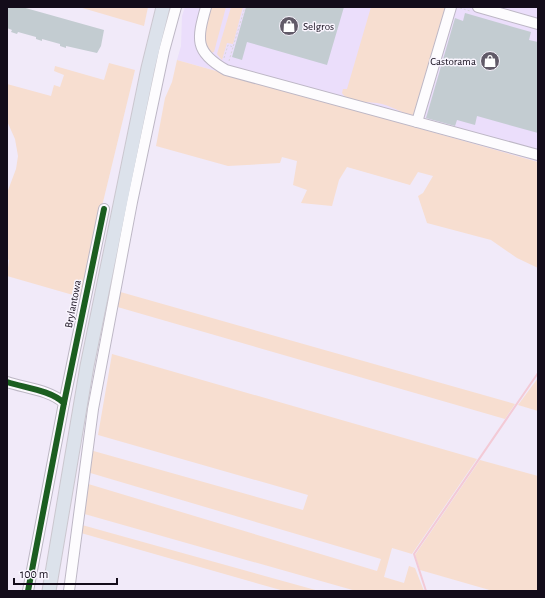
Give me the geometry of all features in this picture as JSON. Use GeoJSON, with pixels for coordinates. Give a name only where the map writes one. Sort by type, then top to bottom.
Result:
{"type":"FeatureCollection","features":[{"type":"Feature","properties":{"kind":"main road"},"geometry":{"type":"LineString","coordinates":[[49,591],[87,366],[148,68],[163,7]]}},
{"type":"Feature","properties":{"kind":"street"},"geometry":{"type":"LineString","coordinates":[[69,591],[93,409],[132,202],[164,51],[176,7]]}},
{"type":"Feature","properties":{"kind":"street"},"geometry":{"type":"LineString","coordinates":[[206,7],[199,32],[199,41],[204,54],[220,62],[226,70],[538,155]]}},
{"type":"Feature","properties":{"kind":"street"},"geometry":{"type":"LineString","coordinates":[[417,122],[451,7]]}},
{"type":"Feature","properties":{"kind":"street"},"geometry":{"type":"LineString","coordinates":[[475,9],[538,24]]}},
{"type":"Feature","properties":{"kind":"street","name":"Brylantowa"},"geometry":{"type":"LineString","coordinates":[[28,591],[64,403],[104,209]]}},
{"type":"Feature","properties":{"kind":"street"},"geometry":{"type":"LineString","coordinates":[[7,382],[48,394],[58,398],[64,403]]}},
{"type":"Feature","properties":{"kind":"path"},"geometry":{"type":"LineString","coordinates":[[228,62],[244,7]]}},
{"type":"Feature","properties":{"kind":"path"},"geometry":{"type":"LineString","coordinates":[[458,7],[475,9]]}},
{"type":"Feature","properties":{"kind":"path"},"geometry":{"type":"LineString","coordinates":[[220,62],[228,45],[233,47]]}},
{"type":"Feature","properties":{"kind":"shaded area"},"geometry":{"type":"Polygon","coordinates":[[[79,7],[148,7],[144,26],[79,7]]]}},
{"type":"Feature","properties":{"kind":"shaded area"},"geometry":{"type":"Polygon","coordinates":[[[185,7],[538,7],[538,162],[177,60],[181,46],[182,16],[185,7]]]}},
{"type":"Feature","properties":{"kind":"shaded area"},"geometry":{"type":"Polygon","coordinates":[[[211,7],[226,7],[214,52],[211,53],[205,45],[204,23],[211,7]]]}},
{"type":"Feature","properties":{"kind":"shaded area"},"geometry":{"type":"Polygon","coordinates":[[[231,7],[243,7],[233,44],[227,43],[222,60],[217,54],[231,7]]]}},
{"type":"Feature","properties":{"kind":"shaded area"},"geometry":{"type":"Polygon","coordinates":[[[371,7],[448,7],[416,116],[382,104],[349,99],[342,93],[343,89],[347,89],[371,7]]]}},
{"type":"Feature","properties":{"kind":"shaded area"},"geometry":{"type":"Polygon","coordinates":[[[177,60],[538,162],[538,268],[517,258],[491,240],[427,223],[418,196],[423,193],[433,176],[418,172],[410,185],[347,167],[339,180],[332,206],[301,203],[307,190],[293,185],[297,161],[282,157],[280,163],[228,166],[156,146],[165,98],[172,82],[177,60]]]}},
{"type":"Feature","properties":{"kind":"shaded area"},"geometry":{"type":"Polygon","coordinates":[[[109,63],[135,70],[80,297],[7,276],[9,260],[7,259],[7,193],[16,169],[18,156],[15,139],[7,121],[7,84],[51,96],[54,85],[60,87],[64,75],[54,71],[55,66],[104,80],[109,63]]]}},
{"type":"Feature","properties":{"kind":"shaded area"},"geometry":{"type":"Polygon","coordinates":[[[117,291],[515,404],[505,419],[114,306],[117,291]]]}},
{"type":"Feature","properties":{"kind":"shaded area"},"geometry":{"type":"Polygon","coordinates":[[[112,354],[477,459],[412,554],[392,548],[384,577],[404,583],[409,566],[415,568],[424,591],[356,591],[81,513],[85,483],[377,571],[381,559],[87,472],[90,450],[303,510],[308,495],[98,435],[112,354]]]}},
{"type":"Feature","properties":{"kind":"shaded area"},"geometry":{"type":"Polygon","coordinates":[[[538,378],[538,411],[518,405],[538,378]]]}},
{"type":"Feature","properties":{"kind":"shaded area"},"geometry":{"type":"Polygon","coordinates":[[[480,460],[538,476],[538,591],[493,591],[420,570],[415,555],[480,460]]]}},
{"type":"Feature","properties":{"kind":"shaded area"},"geometry":{"type":"Polygon","coordinates":[[[82,525],[319,591],[284,591],[81,533],[82,525]]]}},
{"type":"Feature","properties":{"kind":"building"},"geometry":{"type":"Polygon","coordinates":[[[7,7],[22,7],[104,30],[101,46],[97,53],[66,46],[66,48],[60,46],[60,44],[42,39],[42,41],[36,39],[36,37],[18,32],[17,34],[11,32],[12,30],[7,28],[7,7]]]}},
{"type":"Feature","properties":{"kind":"building","name":"Selgros"},"geometry":{"type":"Polygon","coordinates":[[[246,7],[344,7],[327,65],[247,42],[242,60],[232,57],[246,7]]]}},
{"type":"Feature","properties":{"kind":"building","name":"Castorama"},"geometry":{"type":"Polygon","coordinates":[[[465,13],[531,32],[529,40],[538,42],[538,133],[477,116],[475,125],[457,120],[455,126],[426,118],[455,18],[463,21],[465,13]]]}},
{"type":"Feature","properties":{"kind":"waterway"},"geometry":{"type":"LineString","coordinates":[[426,591],[414,554],[538,373]]}},
{"type":"Feature","properties":{"kind":"cycle path"},"geometry":{"type":"LineString","coordinates":[[64,403],[104,209]]}},
{"type":"Feature","properties":{"kind":"cycle path"},"geometry":{"type":"LineString","coordinates":[[7,382],[45,392],[64,403],[28,591]]}},
{"type":"Feature","properties":{"kind":"place","name":"Selgros"},"geometry":{"type":"Point","coordinates":[289,26]}},
{"type":"Feature","properties":{"kind":"place","name":"Castorama"},"geometry":{"type":"Point","coordinates":[490,61]}}]}
